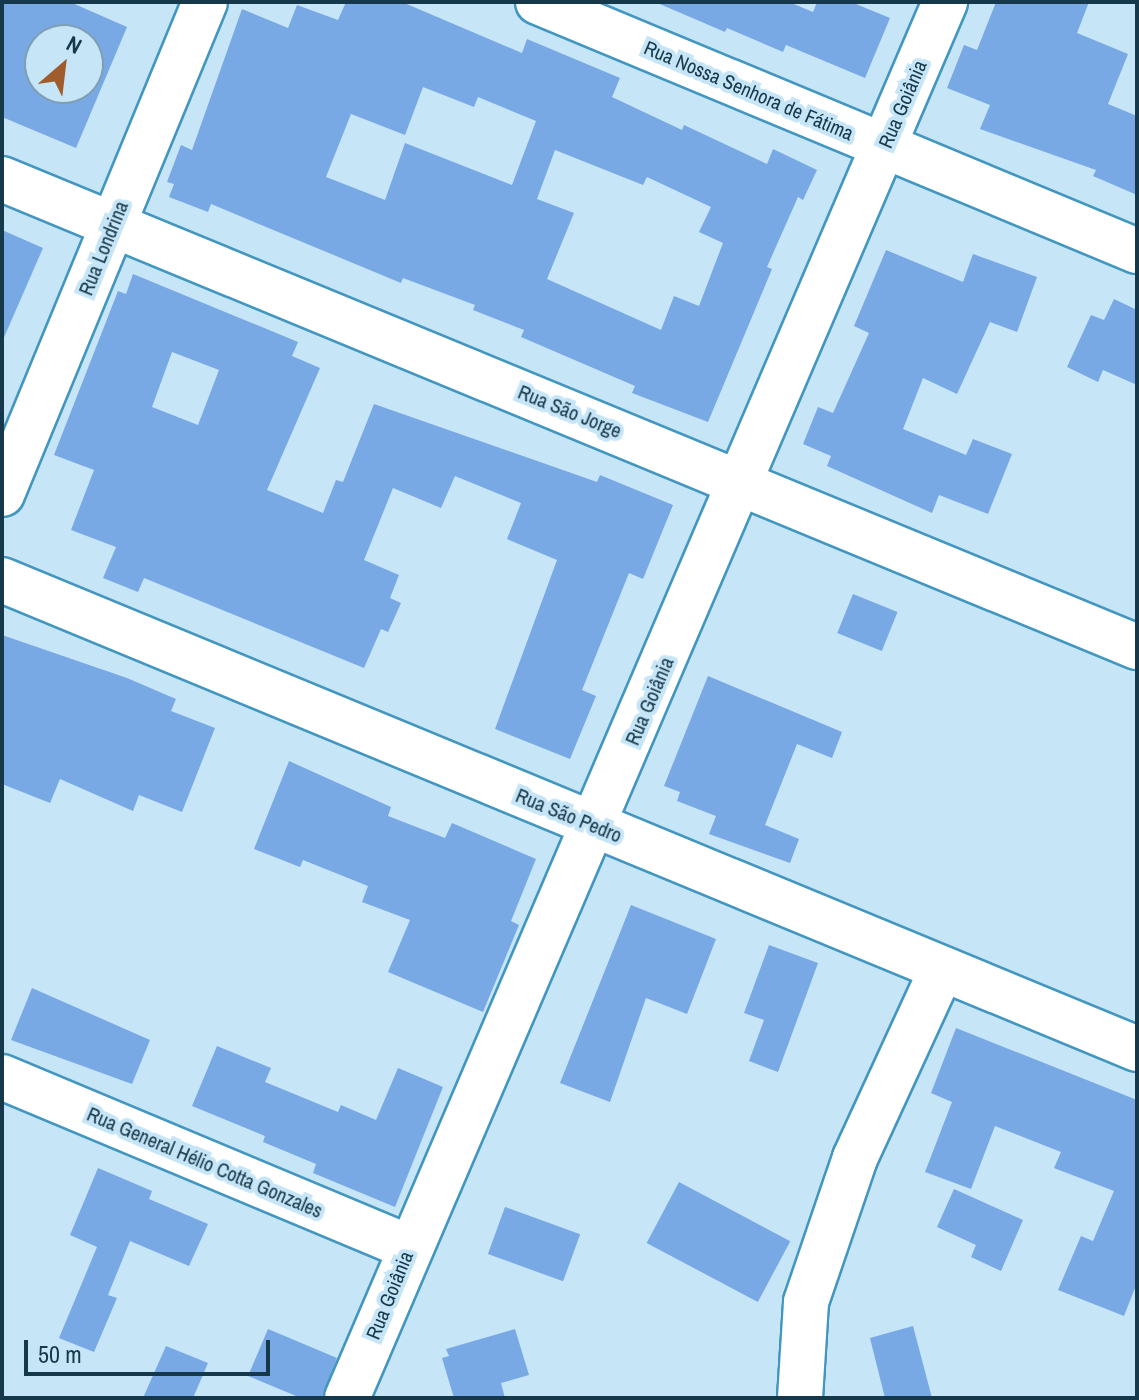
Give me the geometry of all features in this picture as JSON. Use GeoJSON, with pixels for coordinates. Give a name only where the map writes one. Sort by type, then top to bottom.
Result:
{"type":"FeatureCollection","features":[{"type":"Feature","properties":{"kind":"street","name":"Rua Londrina"},"geometry":{"type":"LineString","coordinates":[[2,494],[205,2]]}},
{"type":"Feature","properties":{"kind":"street","name":"Rua Nossa Senhora de Fátima"},"geometry":{"type":"LineString","coordinates":[[538,2],[1137,251]]}},
{"type":"Feature","properties":{"kind":"street","name":"Rua Goiânia"},"geometry":{"type":"LineString","coordinates":[[347,1398],[409,1247],[596,826],[945,2]]}},
{"type":"Feature","properties":{"kind":"street","name":"Rua São Jorge"},"geometry":{"type":"LineString","coordinates":[[2,179],[742,481],[1137,647]]}},
{"type":"Feature","properties":{"kind":"street","name":"Rua São Pedro"},"geometry":{"type":"LineString","coordinates":[[2,580],[1137,1049]]}},
{"type":"Feature","properties":{"kind":"street"},"geometry":{"type":"LineString","coordinates":[[800,1398],[806,1302],[855,1158],[942,969]]}},
{"type":"Feature","properties":{"kind":"street","name":"Rua General Hélio Cotta Gonzales"},"geometry":{"type":"LineString","coordinates":[[2,1077],[409,1247]]}},
{"type":"Feature","properties":{"kind":"building"},"geometry":{"type":"Polygon","coordinates":[[[2,2],[70,2],[127,27],[104,82],[104,24],[24,24],[24,104],[95,104],[76,148],[2,117],[2,2]]]}},
{"type":"Feature","properties":{"kind":"building"},"geometry":{"type":"Polygon","coordinates":[[[346,2],[402,2],[522,53],[527,39],[620,78],[612,97],[682,130],[684,125],[767,164],[773,149],[817,170],[803,200],[798,197],[767,267],[772,269],[708,422],[632,393],[635,386],[521,337],[524,330],[473,310],[475,305],[403,278],[401,283],[211,204],[208,212],[169,197],[174,184],[167,182],[181,145],[192,150],[242,9],[288,28],[297,5],[338,20],[346,2]],[[423,87],[405,135],[351,114],[326,177],[385,200],[405,143],[512,185],[536,121],[478,97],[474,107],[423,87]],[[555,150],[537,199],[574,213],[547,279],[661,330],[674,296],[699,306],[723,243],[699,232],[711,207],[647,177],[643,185],[555,150]]]}},
{"type":"Feature","properties":{"kind":"building"},"geometry":{"type":"Polygon","coordinates":[[[655,2],[789,2],[813,12],[817,2],[851,2],[890,18],[865,78],[786,45],[783,52],[727,28],[725,32],[655,2]]]}},
{"type":"Feature","properties":{"kind":"building"},"geometry":{"type":"Polygon","coordinates":[[[996,2],[1089,2],[1077,33],[1128,54],[1108,104],[1137,116],[1137,195],[1093,176],[1096,170],[980,129],[990,105],[947,88],[964,45],[977,50],[996,2]]]}},
{"type":"Feature","properties":{"kind":"building"},"geometry":{"type":"Polygon","coordinates":[[[2,230],[43,248],[2,342],[2,230]]]}},
{"type":"Feature","properties":{"kind":"building"},"geometry":{"type":"Polygon","coordinates":[[[886,250],[963,282],[973,254],[1037,277],[1017,332],[990,322],[957,394],[923,378],[903,429],[966,455],[973,439],[1012,454],[988,514],[939,495],[932,513],[827,466],[831,456],[803,444],[818,407],[833,413],[869,333],[854,326],[886,250]]]}},
{"type":"Feature","properties":{"kind":"building"},"geometry":{"type":"Polygon","coordinates":[[[133,274],[298,342],[292,356],[320,368],[267,490],[323,513],[336,480],[343,482],[374,404],[597,482],[600,475],[673,505],[643,579],[629,573],[582,690],[596,696],[570,759],[495,729],[557,560],[507,539],[521,503],[455,476],[441,508],[393,488],[364,560],[399,575],[390,598],[401,603],[388,632],[381,629],[364,668],[144,578],[138,592],[103,578],[116,547],[71,530],[94,470],[54,455],[118,291],[126,294],[133,274]],[[172,352],[152,407],[198,425],[219,370],[172,352]]]}},
{"type":"Feature","properties":{"kind":"building"},"geometry":{"type":"Polygon","coordinates":[[[1114,299],[1137,310],[1137,385],[1103,370],[1098,382],[1067,367],[1091,315],[1104,320],[1114,299]]]}},
{"type":"Feature","properties":{"kind":"building"},"geometry":{"type":"Polygon","coordinates":[[[853,594],[898,612],[882,651],[837,633],[853,594]]]}},
{"type":"Feature","properties":{"kind":"building"},"geometry":{"type":"Polygon","coordinates":[[[2,635],[127,678],[176,699],[171,711],[215,728],[182,812],[139,795],[133,811],[60,779],[50,803],[2,784],[2,635]]]}},
{"type":"Feature","properties":{"kind":"building"},"geometry":{"type":"Polygon","coordinates":[[[708,676],[842,732],[832,758],[797,744],[765,825],[799,839],[790,863],[709,834],[716,816],[677,801],[680,792],[664,786],[708,676]]]}},
{"type":"Feature","properties":{"kind":"building"},"geometry":{"type":"Polygon","coordinates":[[[289,761],[391,807],[388,816],[445,838],[452,823],[536,859],[511,921],[519,925],[483,1012],[388,972],[410,920],[362,902],[368,886],[303,860],[300,867],[254,849],[289,761]]]}},
{"type":"Feature","properties":{"kind":"building"},"geometry":{"type":"Polygon","coordinates":[[[631,905],[716,939],[687,1014],[646,998],[610,1102],[560,1083],[631,905]]]}},
{"type":"Feature","properties":{"kind":"building"},"geometry":{"type":"Polygon","coordinates":[[[769,945],[818,963],[778,1072],[749,1061],[764,1020],[744,1013],[769,945]]]}},
{"type":"Feature","properties":{"kind":"building"},"geometry":{"type":"Polygon","coordinates":[[[32,988],[150,1040],[132,1084],[11,1040],[32,988]]]}},
{"type":"Feature","properties":{"kind":"building"},"geometry":{"type":"Polygon","coordinates":[[[956,1028],[1137,1100],[1137,1283],[1124,1316],[1058,1290],[1081,1236],[1093,1241],[1114,1191],[1054,1168],[1061,1152],[995,1126],[971,1189],[925,1172],[952,1102],[931,1093],[956,1028]]]}},
{"type":"Feature","properties":{"kind":"building"},"geometry":{"type":"Polygon","coordinates":[[[217,1046],[271,1068],[265,1082],[338,1112],[341,1105],[376,1120],[398,1068],[443,1087],[395,1207],[313,1173],[316,1164],[263,1142],[265,1136],[192,1106],[217,1046]]]}},
{"type":"Feature","properties":{"kind":"building"},"geometry":{"type":"Polygon","coordinates":[[[98,1168],[152,1191],[149,1199],[208,1224],[189,1266],[130,1241],[108,1295],[117,1298],[94,1352],[59,1338],[97,1247],[70,1235],[98,1168]]]}},
{"type":"Feature","properties":{"kind":"building"},"geometry":{"type":"Polygon","coordinates":[[[679,1182],[790,1241],[758,1302],[647,1243],[679,1182]]]}},
{"type":"Feature","properties":{"kind":"building"},"geometry":{"type":"Polygon","coordinates":[[[954,1189],[1023,1220],[1001,1271],[971,1257],[976,1245],[937,1227],[954,1189]]]}},
{"type":"Feature","properties":{"kind":"building"},"geometry":{"type":"Polygon","coordinates":[[[505,1207],[580,1234],[563,1281],[488,1254],[505,1207]]]}},
{"type":"Feature","properties":{"kind":"building"},"geometry":{"type":"Polygon","coordinates":[[[913,1326],[932,1398],[885,1398],[870,1338],[913,1326]]]}},
{"type":"Feature","properties":{"kind":"building"},"geometry":{"type":"Polygon","coordinates":[[[268,1329],[337,1358],[322,1398],[301,1398],[248,1376],[268,1329]]]}},
{"type":"Feature","properties":{"kind":"building"},"geometry":{"type":"Polygon","coordinates":[[[515,1329],[529,1375],[501,1383],[505,1398],[454,1398],[442,1358],[449,1356],[446,1349],[515,1329]]]}},
{"type":"Feature","properties":{"kind":"building"},"geometry":{"type":"Polygon","coordinates":[[[166,1346],[208,1363],[193,1398],[143,1398],[166,1346]]]}}]}
